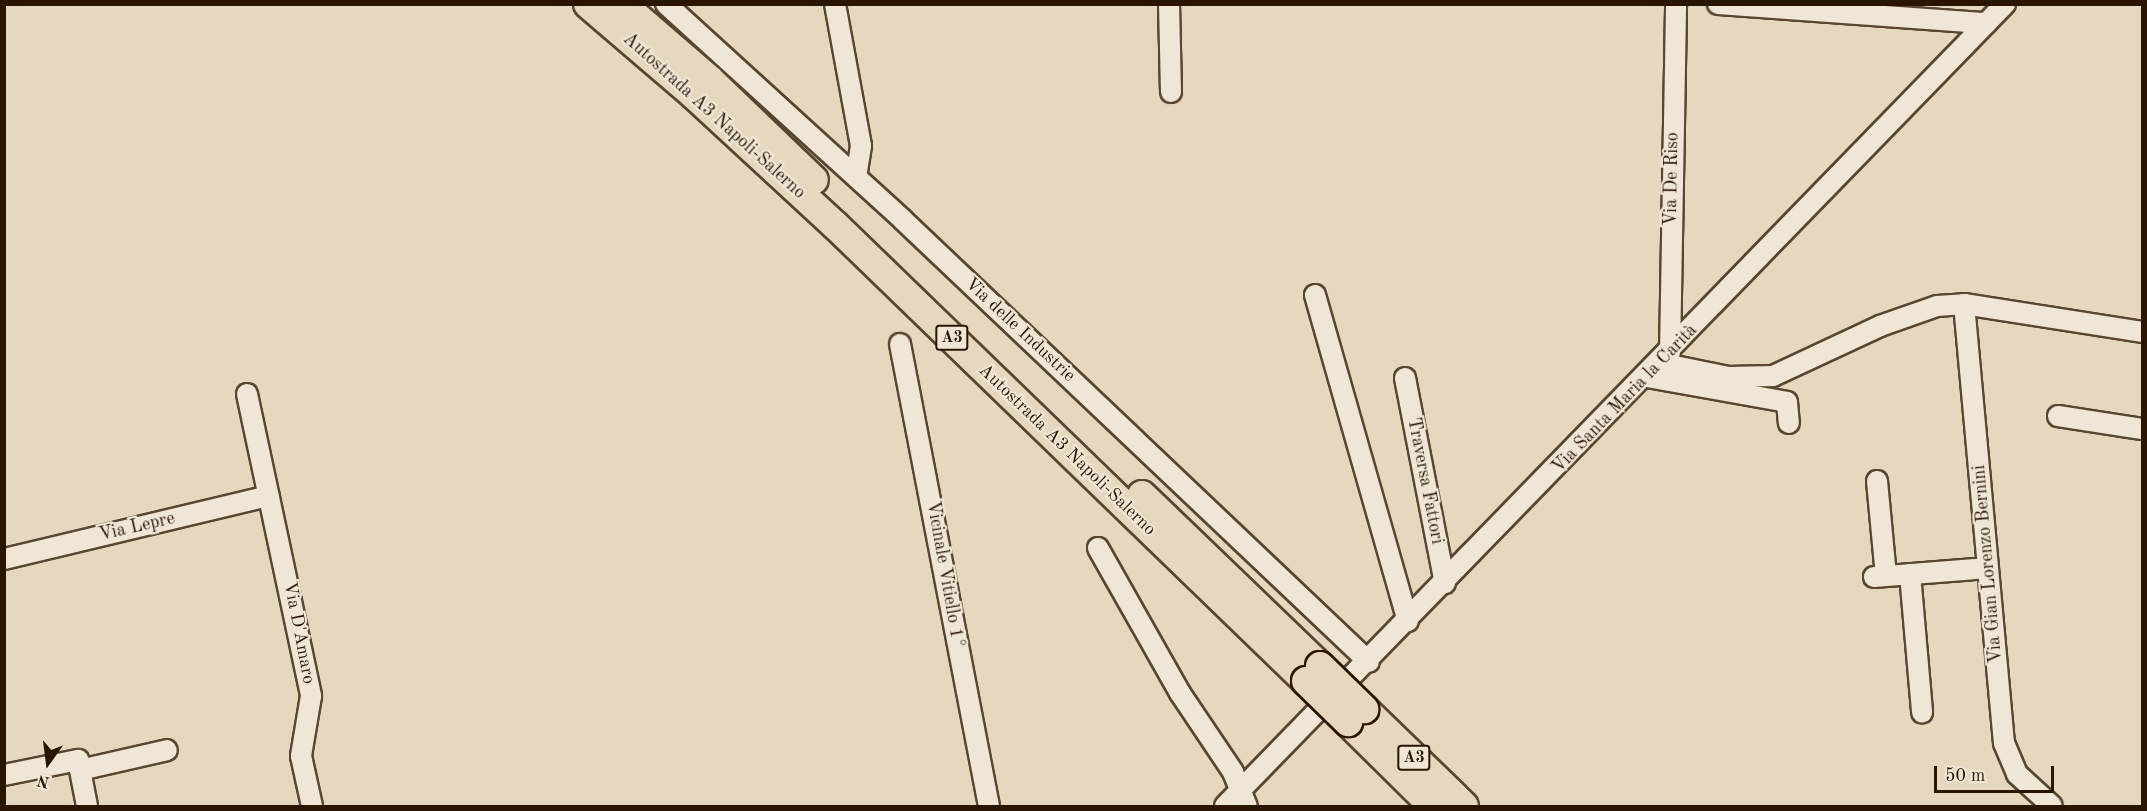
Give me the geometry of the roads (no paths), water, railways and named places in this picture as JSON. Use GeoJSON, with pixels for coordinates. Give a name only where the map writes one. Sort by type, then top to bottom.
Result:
{"type":"FeatureCollection","features":[{"type":"Feature","properties":{"kind":"highway","name":"Autostrada A3 Napoli-Salerno"},"geometry":{"type":"LineString","coordinates":[[588,4],[694,95],[835,225],[1356,715],[1464,807]]}},
{"type":"Feature","properties":{"kind":"highway","name":"Autostrada A3 Napoli-Salerno"},"geometry":{"type":"LineString","coordinates":[[622,4],[710,80],[1313,674]]}},
{"type":"Feature","properties":{"kind":"highway","name":"Autostrada A3 Napoli-Salerno"},"geometry":{"type":"LineString","coordinates":[[1356,715],[1433,807]]}},
{"type":"Feature","properties":{"kind":"street","name":"Via delle Industrie"},"geometry":{"type":"LineString","coordinates":[[666,4],[856,177],[1369,662]]}},
{"type":"Feature","properties":{"kind":"street"},"geometry":{"type":"LineString","coordinates":[[835,4],[861,146],[856,177]]}},
{"type":"Feature","properties":{"kind":"street"},"geometry":{"type":"LineString","coordinates":[[1169,4],[1171,92]]}},
{"type":"Feature","properties":{"kind":"street","name":"Via De Riso"},"geometry":{"type":"LineString","coordinates":[[1659,364],[1676,4]]}},
{"type":"Feature","properties":{"kind":"street"},"geometry":{"type":"LineString","coordinates":[[1718,4],[1986,22]]}},
{"type":"Feature","properties":{"kind":"street","name":"Via Santa Maria la Carità"},"geometry":{"type":"LineString","coordinates":[[1225,807],[1245,799],[1408,621],[2005,4]]}},
{"type":"Feature","properties":{"kind":"street"},"geometry":{"type":"LineString","coordinates":[[1315,295],[1408,621]]}},
{"type":"Feature","properties":{"kind":"street"},"geometry":{"type":"LineString","coordinates":[[1659,364],[1728,376],[1773,376],[1880,326],[1937,306],[1964,304],[2142,332]]}},
{"type":"Feature","properties":{"kind":"street","name":"Via Gian Lorenzo Bernini"},"geometry":{"type":"LineString","coordinates":[[1964,304],[2004,743],[2017,774],[2052,807]]}},
{"type":"Feature","properties":{"kind":"street","name":"Vicinale Vitiello 1°"},"geometry":{"type":"LineString","coordinates":[[900,344],[989,807]]}},
{"type":"Feature","properties":{"kind":"street"},"geometry":{"type":"LineString","coordinates":[[1659,364],[1787,402],[1789,423]]}},
{"type":"Feature","properties":{"kind":"street","name":"Traversa Fattori"},"geometry":{"type":"LineString","coordinates":[[1405,378],[1445,583]]}},
{"type":"Feature","properties":{"kind":"street","name":"Via D'Amaro"},"geometry":{"type":"LineString","coordinates":[[247,394],[311,696],[301,756],[312,807]]}},
{"type":"Feature","properties":{"kind":"street"},"geometry":{"type":"LineString","coordinates":[[2058,416],[2142,429]]}},
{"type":"Feature","properties":{"kind":"street"},"geometry":{"type":"LineString","coordinates":[[1877,481],[1880,577],[1988,568]]}},
{"type":"Feature","properties":{"kind":"street","name":"Via Lepre"},"geometry":{"type":"LineString","coordinates":[[4,559],[269,496]]}},
{"type":"Feature","properties":{"kind":"street"},"geometry":{"type":"LineString","coordinates":[[1098,548],[1180,693],[1245,799]]}},
{"type":"Feature","properties":{"kind":"street"},"geometry":{"type":"LineString","coordinates":[[1910,574],[1922,712]]}},
{"type":"Feature","properties":{"kind":"street"},"geometry":{"type":"LineString","coordinates":[[80,770],[167,750]]}},
{"type":"Feature","properties":{"kind":"street"},"geometry":{"type":"LineString","coordinates":[[4,775],[78,760],[87,807]]}}]}
